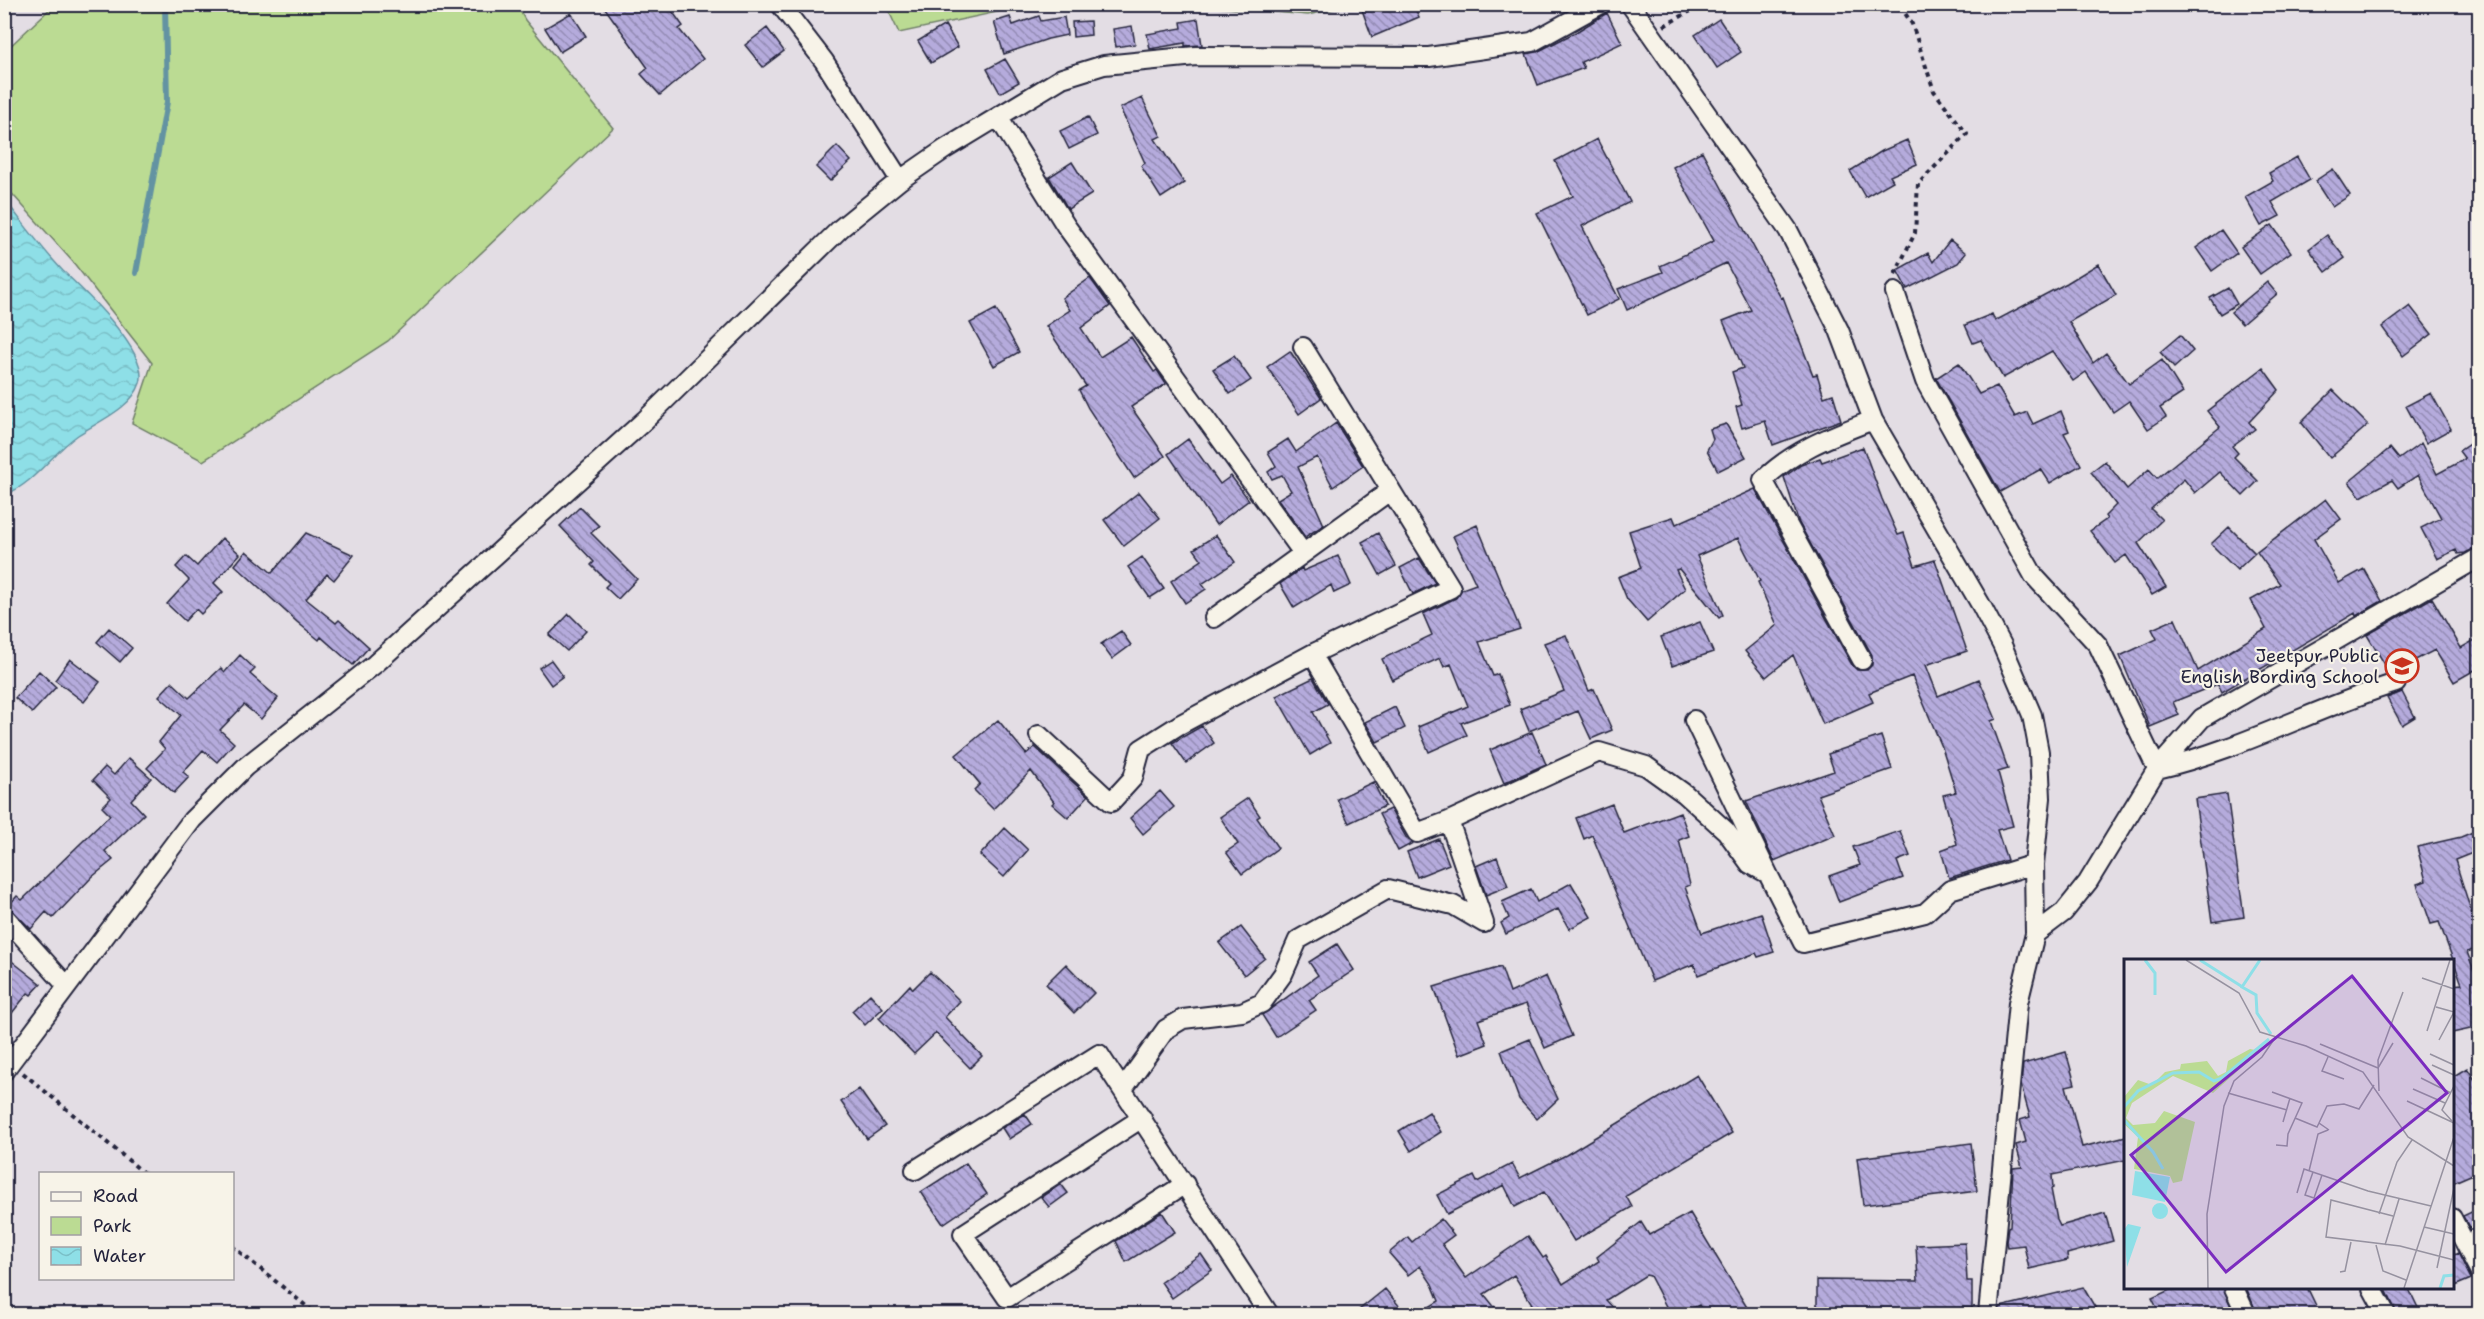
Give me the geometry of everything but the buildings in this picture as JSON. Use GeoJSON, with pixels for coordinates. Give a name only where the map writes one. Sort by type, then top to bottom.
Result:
{"type":"FeatureCollection","features":[{"type":"Feature","properties":{"kind":"street"},"geometry":{"type":"LineString","coordinates":[[780,4],[824,61],[900,180]]}},
{"type":"Feature","properties":{"kind":"street"},"geometry":{"type":"LineString","coordinates":[[8,1067],[192,820],[244,767],[375,664],[645,420],[841,228],[900,180],[1062,78],[1104,64],[1196,56],[1429,57],[1532,42],[1601,4]]}},
{"type":"Feature","properties":{"kind":"street"},"geometry":{"type":"LineString","coordinates":[[1630,4],[1788,230],[1839,330],[1873,420],[1981,605],[2032,715],[2039,752],[2041,798],[2034,864],[2035,934],[2018,1004],[1988,1314]]}},
{"type":"Feature","properties":{"kind":"street"},"geometry":{"type":"LineString","coordinates":[[998,117],[1066,226],[1303,553]]}},
{"type":"Feature","properties":{"kind":"street"},"geometry":{"type":"LineString","coordinates":[[1895,292],[1925,381],[2034,576],[2098,645],[2157,769]]}},
{"type":"Feature","properties":{"kind":"street"},"geometry":{"type":"LineString","coordinates":[[1039,735],[1111,802],[1132,778],[1141,749],[1179,725],[1312,654],[1451,588],[1302,347]]}},
{"type":"Feature","properties":{"kind":"street"},"geometry":{"type":"LineString","coordinates":[[1862,660],[1763,480],[1781,462],[1813,443],[1873,420]]}},
{"type":"Feature","properties":{"kind":"street"},"geometry":{"type":"LineString","coordinates":[[1214,618],[1391,490]]}},
{"type":"Feature","properties":{"kind":"street"},"geometry":{"type":"LineString","coordinates":[[2035,934],[2064,912],[2088,882],[2157,769],[2202,718],[2480,557]]}},
{"type":"Feature","properties":{"kind":"street"},"geometry":{"type":"LineString","coordinates":[[1312,654],[1417,833],[1599,752],[1646,766],[1685,794],[1726,831],[1750,864],[1768,874]]}},
{"type":"Feature","properties":{"kind":"street"},"geometry":{"type":"LineString","coordinates":[[2157,769],[2198,760],[2245,743],[2347,698],[2396,683]]}},
{"type":"Feature","properties":{"kind":"street"},"geometry":{"type":"LineString","coordinates":[[1694,720],[1803,944],[1925,913],[1950,890],[2034,864]]}},
{"type":"Feature","properties":{"kind":"street"},"geometry":{"type":"LineString","coordinates":[[1123,1089],[1166,1029],[1183,1019],[1242,1012],[1262,1003],[1283,974],[1298,940],[1388,889],[1453,905],[1484,923],[1449,820]]}},
{"type":"Feature","properties":{"kind":"street"},"geometry":{"type":"LineString","coordinates":[[4,916],[67,986]]}},
{"type":"Feature","properties":{"kind":"street"},"geometry":{"type":"LineString","coordinates":[[915,1170],[1099,1054],[1269,1314]]}},
{"type":"Feature","properties":{"kind":"street"},"geometry":{"type":"LineString","coordinates":[[1142,1118],[963,1234],[1007,1298],[1185,1184]]}},
{"type":"Feature","properties":{"kind":"street"},"geometry":{"type":"LineString","coordinates":[[2454,1222],[2480,1272]]}},
{"type":"Feature","properties":{"kind":"street"},"geometry":{"type":"LineString","coordinates":[[2235,1289],[2246,1314]]}},
{"type":"Feature","properties":{"kind":"street"},"geometry":{"type":"LineString","coordinates":[[2373,1289],[2386,1314]]}},
{"type":"Feature","properties":{"kind":"path"},"geometry":{"type":"LineString","coordinates":[[1651,34],[1703,4]]}},
{"type":"Feature","properties":{"kind":"path"},"geometry":{"type":"LineString","coordinates":[[1895,292],[1893,278],[1915,232],[1918,184],[1967,134],[1934,92],[1912,24],[1899,4]]}},
{"type":"Feature","properties":{"kind":"path"},"geometry":{"type":"LineString","coordinates":[[8,1067],[144,1172]]}},
{"type":"Feature","properties":{"kind":"path"},"geometry":{"type":"LineString","coordinates":[[234,1248],[316,1314]]}},
{"type":"Feature","properties":{"kind":"green space"},"geometry":{"type":"Polygon","coordinates":[[[54,5],[517,5],[525,20],[613,128],[388,341],[203,461],[132,423],[152,363],[73,262],[5,186],[5,51],[54,5]]]}},
{"type":"Feature","properties":{"kind":"green space"},"geometry":{"type":"Polygon","coordinates":[[[886,5],[1030,5],[899,33],[886,5]]]}},
{"type":"Feature","properties":{"kind":"green space"},"geometry":{"type":"Polygon","coordinates":[[[1193,5],[1350,5],[1308,15],[1193,5]]]}},
{"type":"Feature","properties":{"kind":"water"},"geometry":{"type":"Polygon","coordinates":[[[5,200],[55,263],[99,307],[126,339],[140,370],[140,383],[130,400],[122,407],[78,435],[25,483],[5,495],[5,200]]]}},
{"type":"Feature","properties":{"kind":"waterway"},"geometry":{"type":"LineString","coordinates":[[136,273],[167,102],[165,4]]}},
{"type":"Feature","properties":{"kind":"place","name":"Jeetpur Public English Bording School"},"geometry":{"type":"Point","coordinates":[2402,666]}}]}
